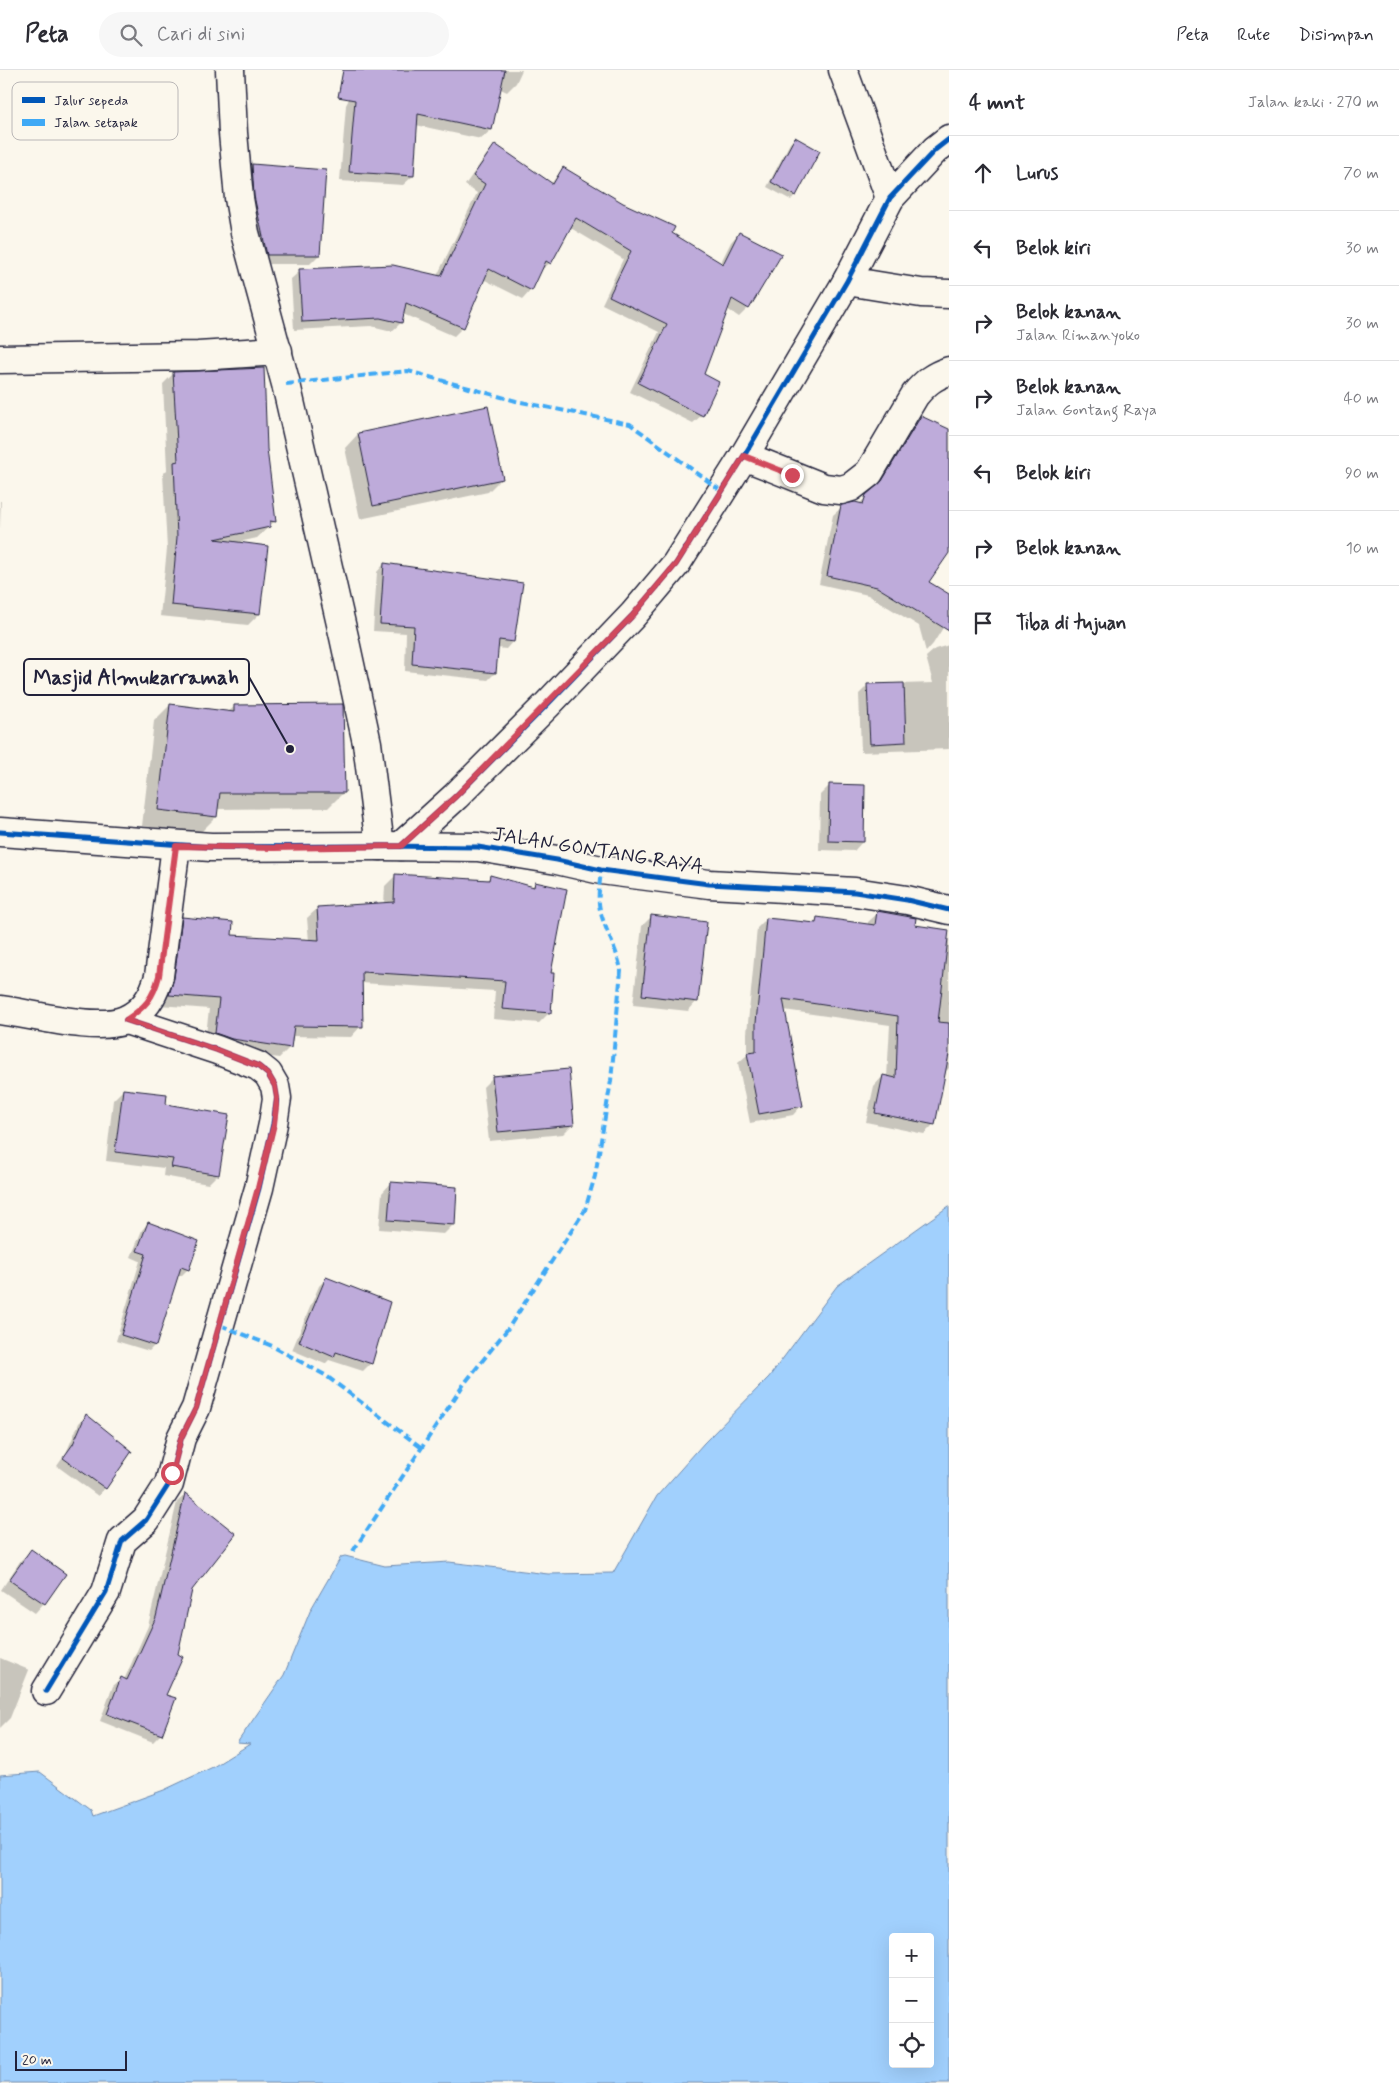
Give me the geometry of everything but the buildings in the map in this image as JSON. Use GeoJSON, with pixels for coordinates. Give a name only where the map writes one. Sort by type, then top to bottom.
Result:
{"type":"FeatureCollection","features":[{"type":"Feature","properties":{"kind":"street"},"geometry":{"type":"LineString","coordinates":[[230,70],[232,133],[239,198],[245,232],[278,352],[391,846],[456,796],[633,615],[676,564],[744,456],[847,281],[890,198],[935,150],[949,139]]}},
{"type":"Feature","properties":{"kind":"street"},"geometry":{"type":"LineString","coordinates":[[843,70],[890,198]]}},
{"type":"Feature","properties":{"kind":"street"},"geometry":{"type":"LineString","coordinates":[[847,281],[921,294],[949,294]]}},
{"type":"Feature","properties":{"kind":"street"},"geometry":{"type":"LineString","coordinates":[[0,359],[198,356],[278,352]]}},
{"type":"Feature","properties":{"kind":"street"},"geometry":{"type":"LineString","coordinates":[[744,456],[824,488],[840,490],[851,488],[869,473],[915,395],[933,376],[949,371]]}},
{"type":"Feature","properties":{"kind":"street","name":"JALAN GONTANG RAYA"},"geometry":{"type":"LineString","coordinates":[[0,832],[176,846],[273,848],[478,847],[611,871],[709,884],[855,892],[907,900],[949,910]]}},
{"type":"Feature","properties":{"kind":"street"},"geometry":{"type":"LineString","coordinates":[[0,1010],[86,1023],[108,1024],[126,1020],[141,1009],[154,993],[159,976],[176,846]]}},
{"type":"Feature","properties":{"kind":"street"},"geometry":{"type":"LineString","coordinates":[[46,1691],[106,1592],[122,1541],[146,1520],[169,1484],[181,1438],[196,1408],[256,1197],[274,1124],[277,1098],[275,1086],[268,1074],[258,1066],[217,1050],[126,1020]]}},
{"type":"Feature","properties":{"kind":"water"},"geometry":{"type":"Polygon","coordinates":[[[949,1206],[949,2083],[0,2083],[0,1775],[40,1772],[91,1810],[93,1816],[164,1790],[213,1767],[250,1744],[237,1743],[284,1675],[311,1609],[341,1557],[345,1556],[385,1566],[449,1562],[548,1574],[613,1573],[657,1496],[704,1443],[769,1377],[837,1286],[949,1206]]]}},
{"type":"Feature","properties":{"kind":"marked path"},"geometry":{"type":"LineString","coordinates":[[286,384],[408,371],[516,401],[630,424],[723,492]]}},
{"type":"Feature","properties":{"kind":"marked path"},"geometry":{"type":"LineString","coordinates":[[353,1551],[464,1384],[509,1327],[585,1210],[595,1176],[611,1081],[621,970],[600,910],[601,870]]}},
{"type":"Feature","properties":{"kind":"marked path"},"geometry":{"type":"LineString","coordinates":[[220,1325],[272,1346],[325,1375],[422,1448]]}},
{"type":"Feature","properties":{"kind":"cycle path"},"geometry":{"type":"LineString","coordinates":[[401,846],[456,796],[547,705],[633,615],[676,564],[744,456],[847,281],[890,198],[935,150],[949,139]]}},
{"type":"Feature","properties":{"kind":"cycle path"},"geometry":{"type":"LineString","coordinates":[[0,832],[211,847],[478,847],[557,860],[601,870],[709,884],[855,892],[907,900],[949,910]]}},
{"type":"Feature","properties":{"kind":"cycle path"},"geometry":{"type":"LineString","coordinates":[[46,1691],[106,1592],[122,1541],[146,1520],[169,1484],[181,1438],[196,1408],[259,1188],[277,1098],[275,1086],[268,1074],[258,1066],[217,1050],[126,1020]]}},
{"type":"Feature","properties":{"kind":"place","name":"Masjid Almukarramah"},"geometry":{"type":"Point","coordinates":[290,749]}},
{"type":"Feature","properties":{"kind":"route"},"geometry":{"type":"LineString","coordinates":[[172,1473],[181,1438],[196,1408],[258,1188],[274,1124],[277,1098],[275,1086],[268,1074],[258,1066],[217,1050],[126,1020],[141,1009],[154,993],[159,976],[176,846],[273,848],[401,846],[456,796],[633,615],[676,564],[744,456],[792,475]]}}]}
